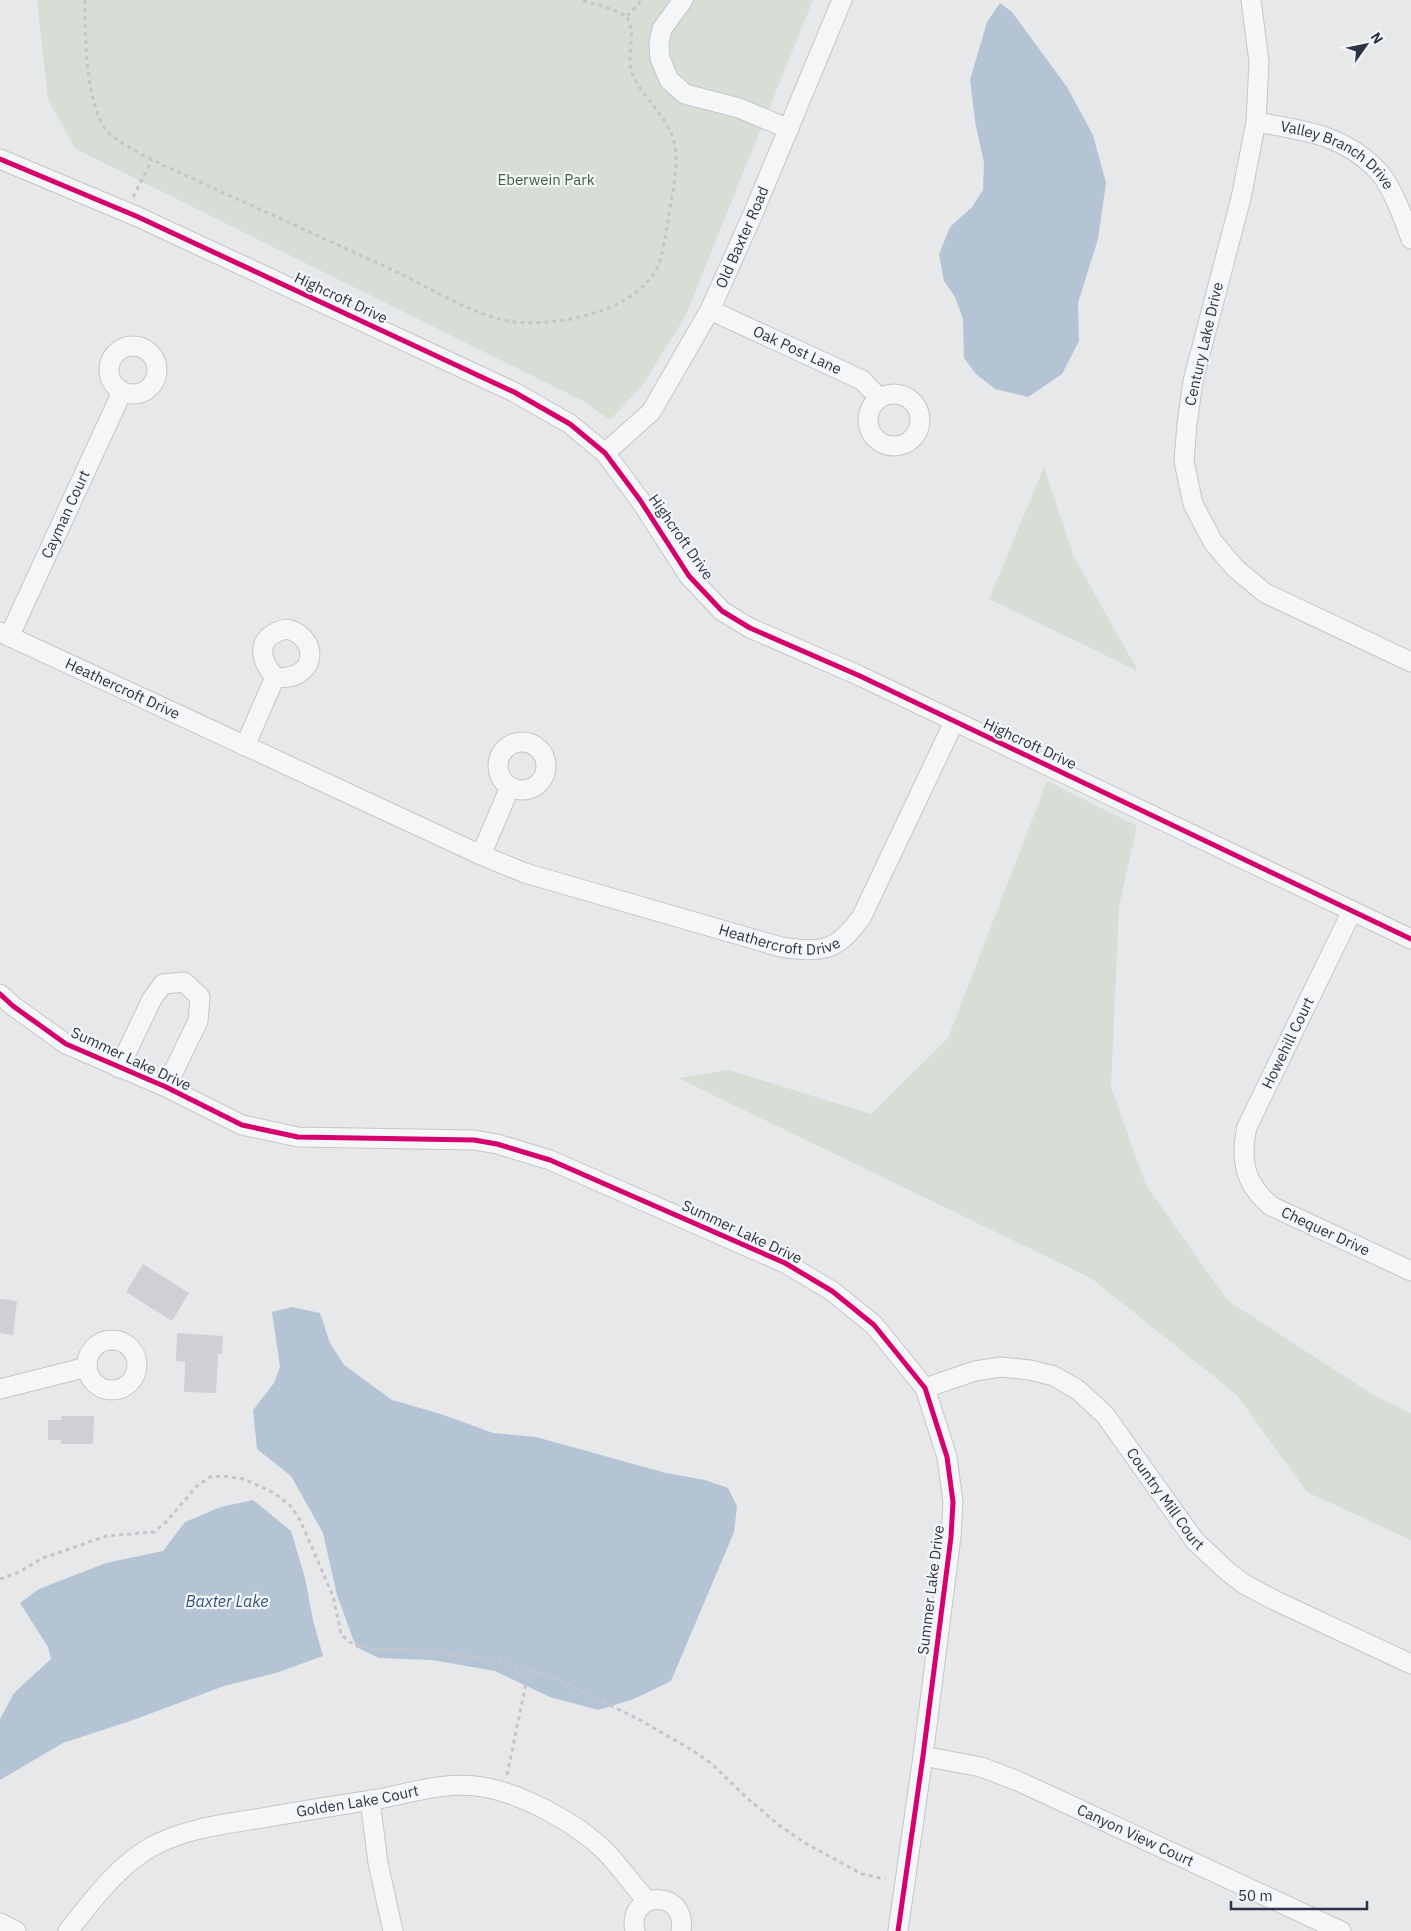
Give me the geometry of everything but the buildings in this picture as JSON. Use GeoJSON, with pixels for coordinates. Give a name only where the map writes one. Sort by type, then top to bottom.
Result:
{"type":"FeatureCollection","features":[{"type":"Feature","properties":{"kind":"street"},"geometry":{"type":"LineString","coordinates":[[683,0],[662,30],[659,43],[660,58],[670,80],[685,94],[739,108],[789,129]]}},
{"type":"Feature","properties":{"kind":"street","name":"Old Baxter Road"},"geometry":{"type":"LineString","coordinates":[[605,453],[650,412],[710,310],[789,129],[842,0]]}},
{"type":"Feature","properties":{"kind":"street","name":"Century Lake Drive"},"geometry":{"type":"LineString","coordinates":[[1251,0],[1259,62],[1256,122],[1241,198],[1192,381],[1186,424],[1184,461],[1193,504],[1213,542],[1235,568],[1265,593],[1411,662]]}},
{"type":"Feature","properties":{"kind":"street","name":"Valley Branch Drive"},"geometry":{"type":"LineString","coordinates":[[1256,122],[1322,135],[1348,146],[1380,173],[1401,213],[1411,239]]}},
{"type":"Feature","properties":{"kind":"street","name":"Highcroft Drive"},"geometry":{"type":"LineString","coordinates":[[0,159],[126,212],[514,392],[570,424],[605,453],[640,500],[689,576],[722,611],[750,628],[860,676],[1411,939]]}},
{"type":"Feature","properties":{"kind":"street","name":"Oak Post Lane"},"geometry":{"type":"LineString","coordinates":[[710,310],[862,380],[879,398]]}},
{"type":"Feature","properties":{"kind":"street","name":"Cayman Court"},"geometry":{"type":"LineString","coordinates":[[5,635],[122,392]]}},
{"type":"Feature","properties":{"kind":"street","name":"Heathercroft Drive"},"geometry":{"type":"LineString","coordinates":[[5,635],[481,855],[525,873],[781,947],[811,951],[829,948],[850,932],[862,916],[954,722]]}},
{"type":"Feature","properties":{"kind":"street"},"geometry":{"type":"LineString","coordinates":[[245,746],[275,677]]}},
{"type":"Feature","properties":{"kind":"street"},"geometry":{"type":"LineString","coordinates":[[481,855],[510,787]]}},
{"type":"Feature","properties":{"kind":"street","name":"Howehill Court"},"geometry":{"type":"LineString","coordinates":[[1248,1178],[1243,1146],[1247,1127],[1352,911]]}},
{"type":"Feature","properties":{"kind":"street"},"geometry":{"type":"LineString","coordinates":[[119,1068],[152,998],[163,984],[184,982],[200,997],[198,1021],[166,1088]]}},
{"type":"Feature","properties":{"kind":"street","name":"Summer Lake Drive"},"geometry":{"type":"LineString","coordinates":[[0,994],[13,1006],[66,1044],[166,1088],[242,1125],[298,1138],[474,1140],[497,1144],[550,1160],[785,1263],[832,1291],[874,1325],[925,1388],[947,1457],[953,1502],[951,1537],[923,1756],[898,1931]]}},
{"type":"Feature","properties":{"kind":"street","name":"Chequer Drive"},"geometry":{"type":"LineString","coordinates":[[1248,1178],[1261,1197],[1271,1206],[1411,1271]]}},
{"type":"Feature","properties":{"kind":"street"},"geometry":{"type":"LineString","coordinates":[[0,1389],[87,1367]]}},
{"type":"Feature","properties":{"kind":"street","name":"Country Mill Court"},"geometry":{"type":"LineString","coordinates":[[925,1388],[976,1371],[1001,1367],[1030,1370],[1054,1376],[1078,1390],[1105,1415],[1195,1541],[1227,1571],[1244,1584],[1274,1600],[1411,1664]]}},
{"type":"Feature","properties":{"kind":"street","name":"Canyon View Court"},"geometry":{"type":"LineString","coordinates":[[923,1756],[981,1767],[1018,1781],[1341,1931]]}},
{"type":"Feature","properties":{"kind":"street","name":"Golden Lake Court"},"geometry":{"type":"LineString","coordinates":[[68,1931],[98,1894],[126,1866],[152,1847],[172,1838],[204,1827],[445,1786],[483,1787],[509,1795],[565,1820],[606,1852],[647,1901]]}},
{"type":"Feature","properties":{"kind":"street"},"geometry":{"type":"LineString","coordinates":[[370,1800],[378,1864],[392,1931]]}},
{"type":"Feature","properties":{"kind":"street"},"geometry":{"type":"LineString","coordinates":[[635,1931],[636,1913],[647,1901],[658,1899],[674,1904],[679,1911],[682,1923],[681,1931]]}},
{"type":"Feature","properties":{"kind":"street"},"geometry":{"type":"LineString","coordinates":[[0,1923],[16,1931]]}},
{"type":"Feature","properties":{"kind":"path"},"geometry":{"type":"LineString","coordinates":[[85,0],[88,66],[94,102],[101,122],[109,133],[123,143],[152,160],[483,314],[510,321],[549,323],[606,309],[637,293],[656,271],[662,256],[676,163],[675,144],[667,126],[631,71],[631,28],[627,16],[581,0]]}},
{"type":"Feature","properties":{"kind":"path"},"geometry":{"type":"LineString","coordinates":[[627,16],[642,0]]}},
{"type":"Feature","properties":{"kind":"path"},"geometry":{"type":"LineString","coordinates":[[126,212],[152,160]]}},
{"type":"Feature","properties":{"kind":"path"},"geometry":{"type":"LineString","coordinates":[[0,1579],[19,1572],[43,1558],[106,1536],[154,1532],[165,1523],[197,1486],[210,1477],[222,1476],[244,1479],[274,1493],[290,1506],[300,1520],[333,1596],[337,1624],[341,1634],[350,1642],[376,1650],[396,1649],[500,1661],[558,1680],[640,1720],[692,1750],[712,1764],[747,1798],[779,1825],[806,1843],[862,1874],[885,1880]]}},
{"type":"Feature","properties":{"kind":"path"},"geometry":{"type":"LineString","coordinates":[[506,1775],[529,1669]]}},
{"type":"Feature","properties":{"kind":"green space","name":"Eberwein Park"},"geometry":{"type":"Polygon","coordinates":[[[37,0],[813,0],[685,317],[642,386],[610,420],[583,401],[76,149],[48,100],[37,0]]]}},
{"type":"Feature","properties":{"kind":"green space"},"geometry":{"type":"Polygon","coordinates":[[[1044,467],[1074,557],[1138,671],[989,599],[1044,467]]]}},
{"type":"Feature","properties":{"kind":"green space"},"geometry":{"type":"Polygon","coordinates":[[[1047,781],[1137,826],[1119,907],[1111,1087],[1146,1185],[1227,1300],[1375,1396],[1411,1413],[1411,1540],[1307,1492],[1236,1394],[1091,1278],[678,1078],[729,1070],[871,1114],[948,1038],[1047,781]]]}},
{"type":"Feature","properties":{"kind":"water"},"geometry":{"type":"Polygon","coordinates":[[[1000,3],[1012,12],[1067,87],[1093,135],[1106,183],[1098,239],[1078,303],[1079,341],[1062,374],[1028,397],[995,389],[976,374],[964,358],[963,319],[955,297],[944,281],[939,254],[950,227],[972,207],[983,190],[984,163],[975,121],[970,80],[987,22],[1000,3]]]}},
{"type":"Feature","properties":{"kind":"water"},"geometry":{"type":"Polygon","coordinates":[[[292,1307],[320,1313],[330,1343],[344,1365],[392,1400],[441,1414],[493,1433],[536,1437],[666,1473],[705,1480],[728,1488],[737,1506],[734,1532],[671,1681],[634,1699],[598,1710],[550,1697],[495,1671],[432,1660],[379,1658],[356,1647],[337,1595],[323,1533],[291,1476],[257,1449],[253,1410],[274,1383],[280,1367],[272,1312],[292,1307]]]}},
{"type":"Feature","properties":{"kind":"water","name":"Baxter Lake"},"geometry":{"type":"Polygon","coordinates":[[[253,1500],[291,1531],[305,1578],[313,1620],[323,1656],[276,1673],[224,1686],[136,1719],[63,1743],[0,1780],[0,1719],[14,1693],[51,1659],[48,1647],[20,1603],[39,1589],[106,1563],[163,1551],[185,1522],[221,1507],[253,1500]]]}},
{"type":"Feature","properties":{"kind":"cycle path"},"geometry":{"type":"LineString","coordinates":[[0,159],[136,216],[514,392],[570,424],[605,453],[640,500],[689,576],[722,611],[750,628],[860,676],[1411,939]]}},
{"type":"Feature","properties":{"kind":"cycle path"},"geometry":{"type":"LineString","coordinates":[[0,994],[13,1006],[66,1044],[166,1087],[242,1125],[298,1137],[474,1140],[497,1144],[550,1160],[785,1263],[832,1291],[874,1325],[925,1388],[947,1457],[953,1502],[951,1537],[923,1756],[898,1931]]}}]}
